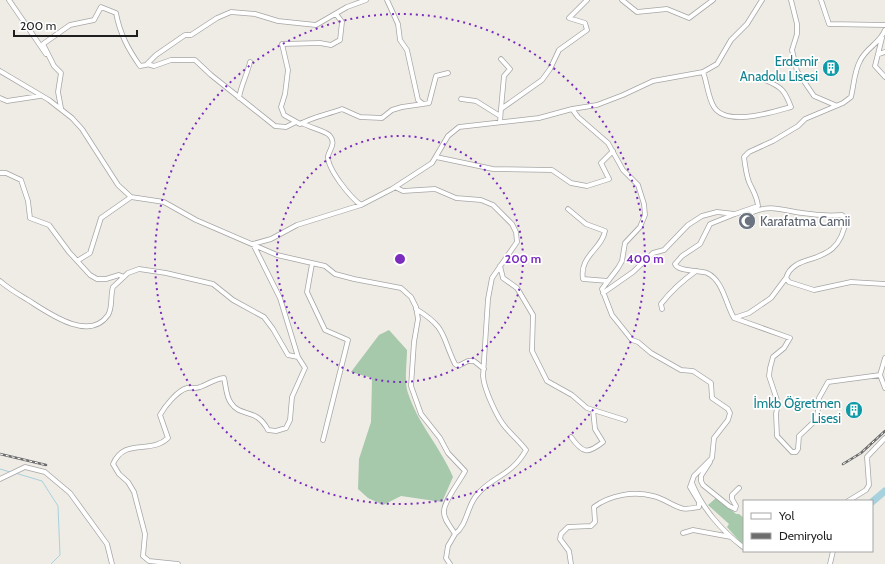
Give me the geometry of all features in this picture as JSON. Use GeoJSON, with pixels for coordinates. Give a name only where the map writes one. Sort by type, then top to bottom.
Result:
{"type":"FeatureCollection","features":[{"type":"Feature","properties":{"kind":"street"},"geometry":{"type":"LineString","coordinates":[[9,0],[61,73],[58,92],[61,109]]}},
{"type":"Feature","properties":{"kind":"street"},"geometry":{"type":"LineString","coordinates":[[52,62],[43,44],[70,25],[94,20],[101,7],[116,13],[118,27],[128,49],[140,66],[147,64],[156,55],[185,35],[191,35],[217,18],[231,12],[254,14],[278,21],[316,25],[366,0]]}},
{"type":"Feature","properties":{"kind":"street"},"geometry":{"type":"LineString","coordinates":[[387,0],[398,24],[400,40],[407,50],[418,100],[423,104]]}},
{"type":"Feature","properties":{"kind":"street"},"geometry":{"type":"LineString","coordinates":[[501,109],[542,80],[550,69],[559,50],[587,30],[584,23],[569,18],[587,0]]}},
{"type":"Feature","properties":{"kind":"street"},"geometry":{"type":"LineString","coordinates":[[622,0],[637,12],[667,9],[688,18],[714,0]]}},
{"type":"Feature","properties":{"kind":"street"},"geometry":{"type":"LineString","coordinates":[[628,4],[632,0]]}},
{"type":"Feature","properties":{"kind":"street"},"geometry":{"type":"LineString","coordinates":[[252,244],[271,239],[297,225],[361,205],[395,187],[422,171],[432,163],[448,136],[459,127],[539,118],[572,109],[597,105],[653,81],[703,72],[717,64],[731,40],[747,24],[762,0]]}},
{"type":"Feature","properties":{"kind":"street"},"geometry":{"type":"LineString","coordinates":[[790,0],[797,34],[792,50],[798,71],[814,96],[835,105]]}},
{"type":"Feature","properties":{"kind":"street"},"geometry":{"type":"LineString","coordinates":[[821,0],[829,24],[885,25]]}},
{"type":"Feature","properties":{"kind":"street"},"geometry":{"type":"LineString","coordinates":[[336,14],[342,22],[340,40],[331,45],[320,43],[282,44],[288,70],[285,94],[281,107],[284,115],[314,130],[326,132],[331,137],[333,145],[328,157],[331,168],[353,199],[361,205]]}},
{"type":"Feature","properties":{"kind":"street"},"geometry":{"type":"LineString","coordinates":[[885,30],[875,66],[885,77]]}},
{"type":"Feature","properties":{"kind":"street"},"geometry":{"type":"LineString","coordinates":[[880,376],[828,382],[819,398],[817,419],[799,436],[798,449],[796,452],[792,452],[776,436],[776,414],[778,403],[769,376],[774,357],[784,348],[790,338],[734,318],[719,285],[708,274],[696,270],[679,268],[675,264],[682,256],[700,244],[710,224],[758,206],[757,197],[749,182],[744,157],[749,152],[798,126],[805,119],[835,105],[843,103],[851,97],[855,72],[860,60],[882,38]]}},
{"type":"Feature","properties":{"kind":"street"},"geometry":{"type":"LineString","coordinates":[[879,54],[885,52]]}},
{"type":"Feature","properties":{"kind":"street"},"geometry":{"type":"LineString","coordinates":[[500,59],[510,69],[504,76],[500,122]]}},
{"type":"Feature","properties":{"kind":"street"},"geometry":{"type":"LineString","coordinates":[[147,64],[154,66],[171,60],[195,60],[239,98],[275,126],[286,127],[296,122]]}},
{"type":"Feature","properties":{"kind":"street"},"geometry":{"type":"LineString","coordinates":[[239,98],[241,86],[247,74],[250,62]]}},
{"type":"Feature","properties":{"kind":"street"},"geometry":{"type":"LineString","coordinates":[[0,71],[61,109],[82,129],[118,185],[131,197],[164,202],[196,220],[277,255],[325,266],[335,274],[341,276],[401,288],[411,297],[418,319],[414,342],[411,386],[421,414],[440,438],[448,453],[465,471],[447,502],[444,511],[447,522],[455,534]]}},
{"type":"Feature","properties":{"kind":"street"},"geometry":{"type":"LineString","coordinates":[[703,72],[714,108],[726,116],[735,118],[770,113],[791,107],[785,91],[766,80]]}},
{"type":"Feature","properties":{"kind":"street"},"geometry":{"type":"LineString","coordinates":[[302,123],[314,116],[327,114],[342,109],[360,117],[382,118],[392,110],[429,103],[436,76],[448,73]]}},
{"type":"Feature","properties":{"kind":"street"},"geometry":{"type":"LineString","coordinates":[[0,98],[7,101],[41,96]]}},
{"type":"Feature","properties":{"kind":"street"},"geometry":{"type":"LineString","coordinates":[[462,99],[476,101],[500,116]]}},
{"type":"Feature","properties":{"kind":"street"},"geometry":{"type":"LineString","coordinates":[[572,109],[578,117],[608,143],[622,170],[638,185],[645,215],[640,227],[625,242],[622,261],[602,289],[612,315],[632,340],[677,367],[697,373],[711,383],[712,398],[730,412],[728,420],[714,438],[712,458],[701,476],[701,481],[703,485],[729,506],[735,508],[736,506],[732,499],[732,495],[739,488]]}},
{"type":"Feature","properties":{"kind":"street"},"geometry":{"type":"LineString","coordinates":[[436,157],[492,169],[552,170],[571,183],[586,186],[609,179],[602,163],[613,151]]}},
{"type":"Feature","properties":{"kind":"street"},"geometry":{"type":"LineString","coordinates":[[0,174],[6,173],[21,180],[28,201],[30,218],[48,225],[90,276],[97,279],[106,279],[119,275],[124,277]]}},
{"type":"Feature","properties":{"kind":"street"},"geometry":{"type":"LineString","coordinates":[[395,187],[403,190],[435,189],[456,198],[481,200],[493,205],[512,224],[516,232],[517,242],[492,278],[488,299],[484,386],[505,427],[519,440],[526,450],[519,462],[514,467],[476,496],[462,525],[448,546],[446,558],[450,564]]}},
{"type":"Feature","properties":{"kind":"street"},"geometry":{"type":"LineString","coordinates":[[77,261],[90,253],[101,218],[131,197]]}},
{"type":"Feature","properties":{"kind":"street"},"geometry":{"type":"LineString","coordinates":[[734,318],[748,313],[771,298],[786,278],[788,272],[798,262],[816,258],[831,251],[838,242],[846,219],[842,215],[811,215],[779,208],[760,209],[753,212],[750,210]]}},
{"type":"Feature","properties":{"kind":"street"},"geometry":{"type":"LineString","coordinates":[[568,209],[586,224],[605,231],[604,238],[587,256],[582,274],[583,279],[608,281]]}},
{"type":"Feature","properties":{"kind":"street"},"geometry":{"type":"LineString","coordinates":[[603,293],[633,272],[653,253],[664,250],[692,222],[702,216],[717,212],[735,214]]}},
{"type":"Feature","properties":{"kind":"street"},"geometry":{"type":"LineString","coordinates":[[178,564],[149,561],[144,556],[144,534],[134,492],[113,464],[117,454],[126,449],[153,446],[164,442],[168,438],[160,415],[164,409],[181,391],[188,388],[199,388],[214,379],[224,378],[230,403],[243,412],[258,416],[268,430],[276,431],[286,428],[290,420],[294,392],[305,368],[298,357],[280,298],[252,244]]}},
{"type":"Feature","properties":{"kind":"street"},"geometry":{"type":"LineString","coordinates":[[312,264],[307,292],[325,330],[348,340],[323,440]]}},
{"type":"Feature","properties":{"kind":"street"},"geometry":{"type":"LineString","coordinates":[[500,265],[503,278],[517,288],[533,315],[532,351],[547,381],[572,395],[587,408],[625,420]]}},
{"type":"Feature","properties":{"kind":"street"},"geometry":{"type":"LineString","coordinates":[[0,281],[12,291],[61,321],[72,325],[88,325],[96,324],[110,312],[113,287],[124,277],[134,271],[145,270],[166,272],[213,284],[233,300],[264,317],[274,329],[288,355],[298,357]]}},
{"type":"Feature","properties":{"kind":"street"},"geometry":{"type":"LineString","coordinates":[[662,309],[661,304],[668,295],[677,285],[696,270]]}},
{"type":"Feature","properties":{"kind":"street"},"geometry":{"type":"LineString","coordinates":[[786,278],[790,282],[814,290],[851,282],[885,284]]}},
{"type":"Feature","properties":{"kind":"street"},"geometry":{"type":"LineString","coordinates":[[416,309],[430,317],[440,327],[458,366],[468,362],[474,362],[484,369]]}},
{"type":"Feature","properties":{"kind":"street"},"geometry":{"type":"LineString","coordinates":[[885,358],[880,376],[885,388]]}},
{"type":"Feature","properties":{"kind":"street"},"geometry":{"type":"LineString","coordinates":[[571,437],[578,447],[588,451],[593,450],[603,442],[595,429],[593,410]]}},
{"type":"Feature","properties":{"kind":"street"},"geometry":{"type":"LineString","coordinates":[[850,500],[866,490],[869,485],[867,457],[885,438]]}},
{"type":"Feature","properties":{"kind":"street"},"geometry":{"type":"LineString","coordinates":[[571,564],[569,551],[560,539],[561,534],[568,527],[591,526],[595,522],[594,507],[599,503],[617,496],[641,494],[658,497],[682,509],[699,508],[699,502],[690,487],[694,476],[712,458]]}},
{"type":"Feature","properties":{"kind":"street"},"geometry":{"type":"LineString","coordinates":[[0,479],[25,467],[45,472],[70,493],[107,544],[112,564]]}},
{"type":"Feature","properties":{"kind":"street"},"geometry":{"type":"LineString","coordinates":[[692,483],[714,521],[743,547]]}},
{"type":"Feature","properties":{"kind":"street"},"geometry":{"type":"LineString","coordinates":[[683,533],[693,530],[731,537]]}},
{"type":"Feature","properties":{"kind":"street"},"geometry":{"type":"LineString","coordinates":[[830,564],[833,552]]}},
{"type":"Feature","properties":{"kind":"green space"},"geometry":{"type":"Polygon","coordinates":[[[389,330],[407,350],[406,378],[408,393],[423,426],[448,466],[453,477],[442,502],[401,496],[383,505],[368,498],[358,489],[359,459],[371,422],[372,378],[351,372],[379,335],[389,330]]]}},
{"type":"Feature","properties":{"kind":"green space"},"geometry":{"type":"Polygon","coordinates":[[[716,498],[736,514],[739,514],[743,517],[742,544],[727,527],[729,524],[708,505],[716,498]]]}},
{"type":"Feature","properties":{"kind":"waterway"},"geometry":{"type":"LineString","coordinates":[[0,469],[10,472]]}},
{"type":"Feature","properties":{"kind":"waterway"},"geometry":{"type":"LineString","coordinates":[[15,473],[42,481],[58,506],[60,555],[51,564]]}},
{"type":"Feature","properties":{"kind":"waterway"},"geometry":{"type":"LineString","coordinates":[[873,501],[885,491]]}},
{"type":"Feature","properties":{"kind":"railway"},"geometry":{"type":"LineString","coordinates":[[843,464],[861,453],[885,431]]}},
{"type":"Feature","properties":{"kind":"railway"},"geometry":{"type":"LineString","coordinates":[[0,454],[46,465]]}},
{"type":"Feature","properties":{"kind":"place","name":"Erdemir Anadolu Lisesi"},"geometry":{"type":"Point","coordinates":[831,68]}},
{"type":"Feature","properties":{"kind":"place","name":"Karafatma Camii"},"geometry":{"type":"Point","coordinates":[747,221]}},
{"type":"Feature","properties":{"kind":"place","name":"İmkb Öğretmen Lisesi"},"geometry":{"type":"Point","coordinates":[854,410]}}]}
